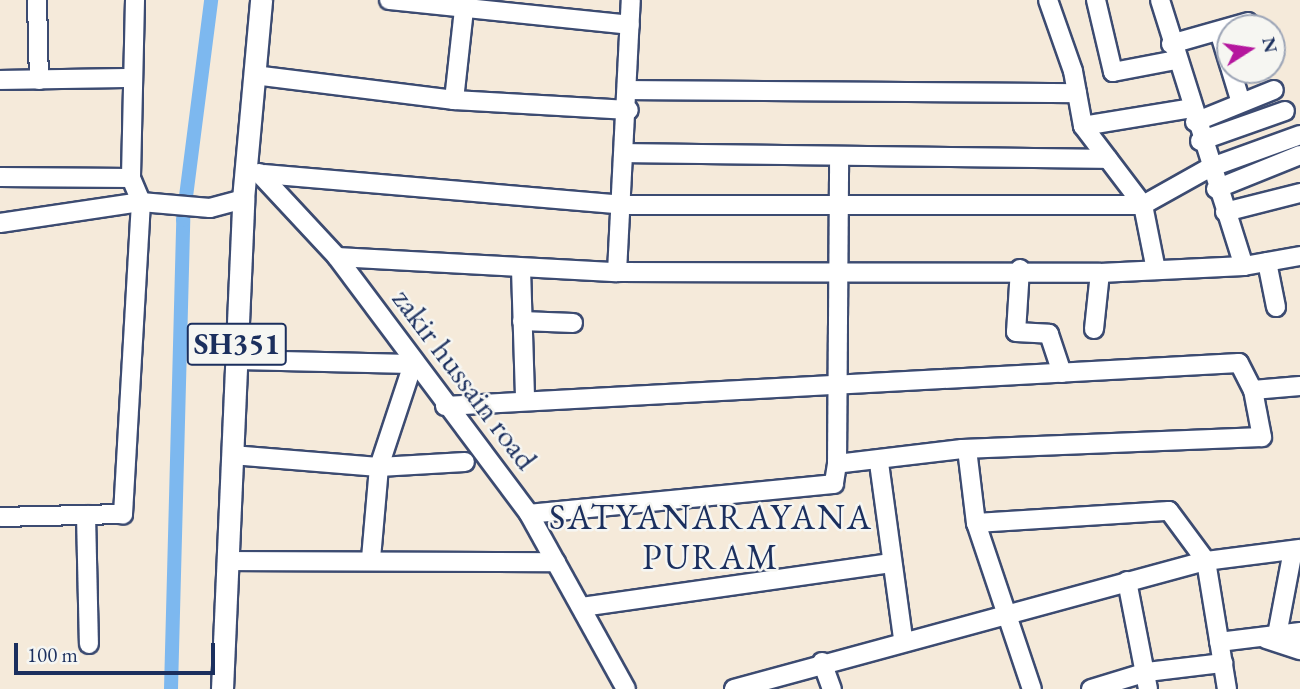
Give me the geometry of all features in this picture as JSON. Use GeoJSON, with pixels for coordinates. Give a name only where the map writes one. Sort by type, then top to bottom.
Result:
{"type":"FeatureCollection","features":[{"type":"Feature","properties":{"kind":"main road","name":"SH351"},"geometry":{"type":"LineString","coordinates":[[222,689],[243,199],[254,172],[254,75],[261,0]]}},
{"type":"Feature","properties":{"kind":"street"},"geometry":{"type":"LineString","coordinates":[[37,0],[39,80]]}},
{"type":"Feature","properties":{"kind":"street"},"geometry":{"type":"LineString","coordinates":[[0,517],[123,514],[141,202],[131,178],[135,0]]}},
{"type":"Feature","properties":{"kind":"street"},"geometry":{"type":"LineString","coordinates":[[389,0],[464,10],[630,25]]}},
{"type":"Feature","properties":{"kind":"street"},"geometry":{"type":"LineString","coordinates":[[617,272],[627,153],[631,0]]}},
{"type":"Feature","properties":{"kind":"street"},"geometry":{"type":"LineString","coordinates":[[1048,0],[1077,93],[1083,126],[1143,205],[1156,270]]}},
{"type":"Feature","properties":{"kind":"street"},"geometry":{"type":"LineString","coordinates":[[1096,0],[1113,72],[1173,52],[1216,32]]}},
{"type":"Feature","properties":{"kind":"street"},"geometry":{"type":"LineString","coordinates":[[1160,0],[1200,141],[1244,266]]}},
{"type":"Feature","properties":{"kind":"street"},"geometry":{"type":"LineString","coordinates":[[454,100],[464,10]]}},
{"type":"Feature","properties":{"kind":"street"},"geometry":{"type":"LineString","coordinates":[[254,75],[454,100],[629,110]]}},
{"type":"Feature","properties":{"kind":"street"},"geometry":{"type":"LineString","coordinates":[[0,80],[133,78]]}},
{"type":"Feature","properties":{"kind":"street"},"geometry":{"type":"LineString","coordinates":[[1235,84],[1241,102]]}},
{"type":"Feature","properties":{"kind":"street"},"geometry":{"type":"LineString","coordinates":[[630,90],[1077,93]]}},
{"type":"Feature","properties":{"kind":"street"},"geometry":{"type":"LineString","coordinates":[[1083,126],[1193,115],[1274,90]]}},
{"type":"Feature","properties":{"kind":"street"},"geometry":{"type":"LineString","coordinates":[[1200,141],[1285,111]]}},
{"type":"Feature","properties":{"kind":"street"},"geometry":{"type":"LineString","coordinates":[[254,172],[624,205],[1143,205],[1209,168],[1300,135]]}},
{"type":"Feature","properties":{"kind":"street"},"geometry":{"type":"LineString","coordinates":[[627,153],[839,158],[1108,159]]}},
{"type":"Feature","properties":{"kind":"street"},"geometry":{"type":"LineString","coordinates":[[1216,189],[1300,155]]}},
{"type":"Feature","properties":{"kind":"street"},"geometry":{"type":"LineString","coordinates":[[529,514],[834,484],[837,464],[837,381],[842,269],[838,203],[839,158]]}},
{"type":"Feature","properties":{"kind":"street","name":"zakir hussain road"},"geometry":{"type":"LineString","coordinates":[[254,172],[337,257],[413,364],[529,514],[626,689]]}},
{"type":"Feature","properties":{"kind":"street"},"geometry":{"type":"LineString","coordinates":[[0,177],[131,178]]}},
{"type":"Feature","properties":{"kind":"street"},"geometry":{"type":"LineString","coordinates":[[1226,212],[1300,193]]}},
{"type":"Feature","properties":{"kind":"street"},"geometry":{"type":"LineString","coordinates":[[0,223],[141,202],[163,207],[210,208],[243,199]]}},
{"type":"Feature","properties":{"kind":"street"},"geometry":{"type":"LineString","coordinates":[[337,257],[521,269],[617,272],[1020,269],[1100,273],[1244,266],[1300,256]]}},
{"type":"Feature","properties":{"kind":"street"},"geometry":{"type":"LineString","coordinates":[[1266,262],[1276,307]]}},
{"type":"Feature","properties":{"kind":"street"},"geometry":{"type":"LineString","coordinates":[[521,269],[525,397]]}},
{"type":"Feature","properties":{"kind":"street"},"geometry":{"type":"LineString","coordinates":[[1020,269],[1016,332],[1049,334],[1062,373]]}},
{"type":"Feature","properties":{"kind":"street"},"geometry":{"type":"LineString","coordinates":[[1094,329],[1100,273]]}},
{"type":"Feature","properties":{"kind":"street"},"geometry":{"type":"LineString","coordinates":[[522,321],[573,323]]}},
{"type":"Feature","properties":{"kind":"street"},"geometry":{"type":"LineString","coordinates":[[236,360],[413,364],[379,467],[371,559]]}},
{"type":"Feature","properties":{"kind":"street"},"geometry":{"type":"LineString","coordinates":[[445,406],[525,397],[1239,363],[1253,390],[1262,437],[967,449],[879,463],[837,464]]}},
{"type":"Feature","properties":{"kind":"street"},"geometry":{"type":"LineString","coordinates":[[1253,390],[1300,386]]}},
{"type":"Feature","properties":{"kind":"street"},"geometry":{"type":"LineString","coordinates":[[967,449],[976,523],[1004,613],[1032,689]]}},
{"type":"Feature","properties":{"kind":"street"},"geometry":{"type":"LineString","coordinates":[[232,455],[379,467],[465,462]]}},
{"type":"Feature","properties":{"kind":"street"},"geometry":{"type":"LineString","coordinates":[[879,463],[902,639]]}},
{"type":"Feature","properties":{"kind":"street"},"geometry":{"type":"LineString","coordinates":[[976,523],[1169,511],[1206,561],[1227,689]]}},
{"type":"Feature","properties":{"kind":"street"},"geometry":{"type":"LineString","coordinates":[[86,515],[89,645]]}},
{"type":"Feature","properties":{"kind":"street"},"geometry":{"type":"LineString","coordinates":[[734,689],[902,639],[1206,561],[1296,550],[1268,636]]}},
{"type":"Feature","properties":{"kind":"street"},"geometry":{"type":"LineString","coordinates":[[228,561],[371,559],[556,562]]}},
{"type":"Feature","properties":{"kind":"street"},"geometry":{"type":"LineString","coordinates":[[582,607],[891,563]]}},
{"type":"Feature","properties":{"kind":"street"},"geometry":{"type":"LineString","coordinates":[[1127,581],[1147,680]]}},
{"type":"Feature","properties":{"kind":"street"},"geometry":{"type":"LineString","coordinates":[[1219,642],[1300,632]]}},
{"type":"Feature","properties":{"kind":"street"},"geometry":{"type":"LineString","coordinates":[[1268,636],[1300,650]]}},
{"type":"Feature","properties":{"kind":"street"},"geometry":{"type":"LineString","coordinates":[[822,662],[832,689]]}},
{"type":"Feature","properties":{"kind":"street"},"geometry":{"type":"LineString","coordinates":[[1091,689],[1223,663]]}},
{"type":"Feature","properties":{"kind":"waterway"},"geometry":{"type":"LineString","coordinates":[[171,689],[183,220],[211,0]]}},
{"type":"Feature","properties":{"kind":"district","name":"SATYANARAYANA PURAM"},"geometry":{"type":"Point","coordinates":[711,537]}}]}
